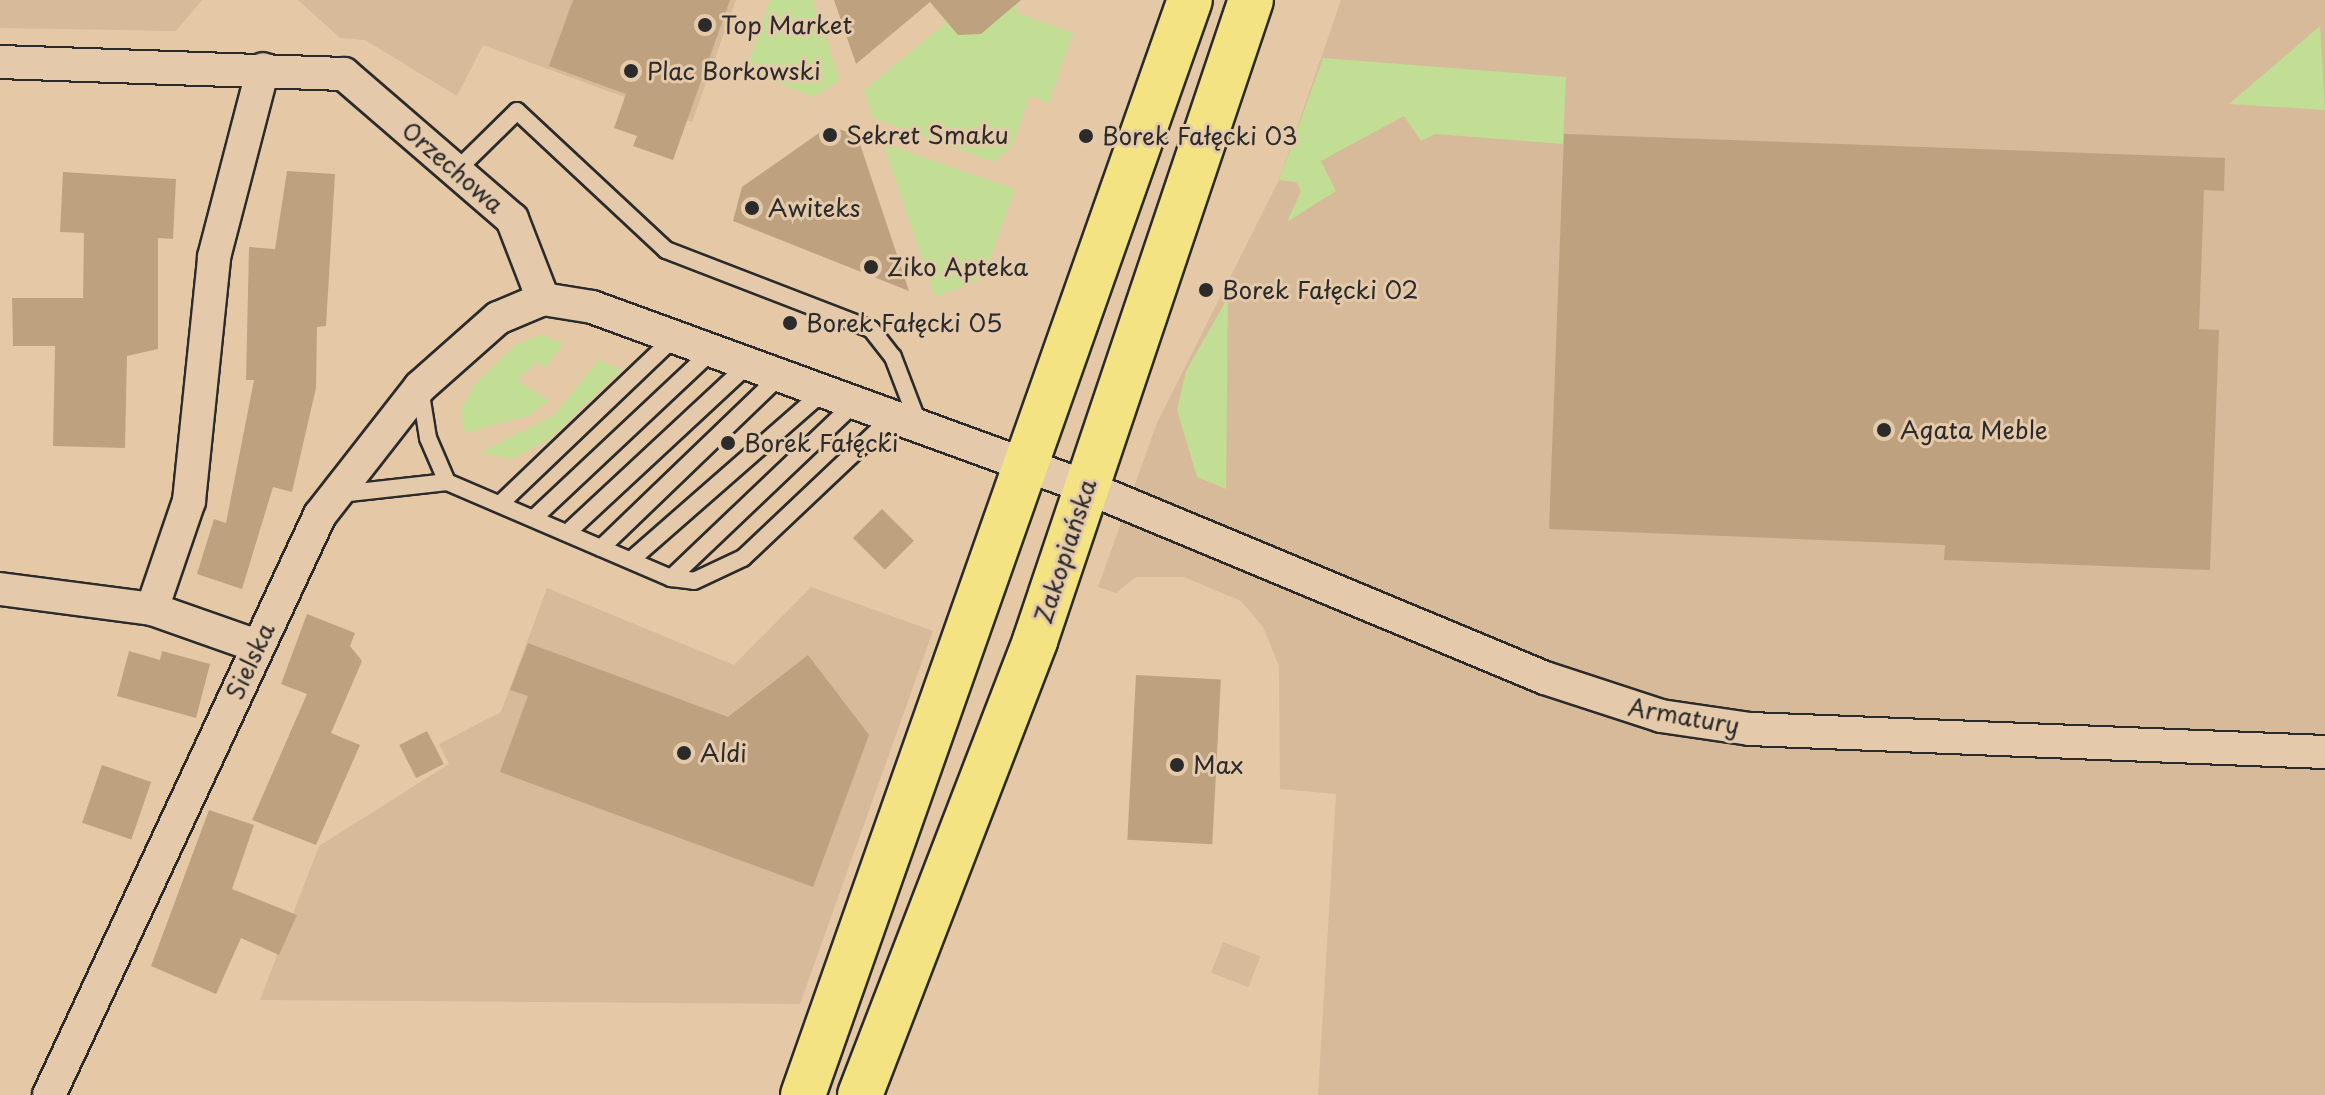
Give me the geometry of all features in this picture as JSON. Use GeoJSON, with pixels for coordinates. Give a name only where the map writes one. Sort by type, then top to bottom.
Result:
{"type":"FeatureCollection","features":[{"type":"Feature","properties":{"kind":"main road"},"geometry":{"type":"LineString","coordinates":[[803,1095],[1190,0]]}},
{"type":"Feature","properties":{"kind":"main road","name":"Zakopiańska"},"geometry":{"type":"LineString","coordinates":[[860,1095],[1035,641],[1251,0]]}},
{"type":"Feature","properties":{"kind":"street","name":"Orzechowa"},"geometry":{"type":"LineString","coordinates":[[0,62],[344,74],[459,168],[512,219],[543,299]]}},
{"type":"Feature","properties":{"kind":"street"},"geometry":{"type":"LineString","coordinates":[[152,609],[189,501],[214,257],[263,69]]}},
{"type":"Feature","properties":{"kind":"street"},"geometry":{"type":"LineString","coordinates":[[543,299],[567,299],[781,375],[1027,468]]}},
{"type":"Feature","properties":{"kind":"street","name":"Sielska"},"geometry":{"type":"LineString","coordinates":[[49,1095],[257,646],[334,495],[420,387],[498,318],[543,299]]}},
{"type":"Feature","properties":{"kind":"street","name":"Armatury"},"geometry":{"type":"LineString","coordinates":[[1027,468],[1086,487],[1545,678],[1661,716],[1750,729],[2325,752]]}},
{"type":"Feature","properties":{"kind":"street"},"geometry":{"type":"LineString","coordinates":[[0,589],[152,609],[257,646]]}},
{"type":"Feature","properties":{"kind":"lane"},"geometry":{"type":"LineString","coordinates":[[334,495],[447,482],[671,578],[702,580],[743,558],[906,421],[893,357],[871,329],[666,250],[517,111],[459,168]]}},
{"type":"Feature","properties":{"kind":"lane"},"geometry":{"type":"LineString","coordinates":[[500,504],[675,337]]}},
{"type":"Feature","properties":{"kind":"lane"},"geometry":{"type":"LineString","coordinates":[[534,518],[712,351]]}},
{"type":"Feature","properties":{"kind":"lane"},"geometry":{"type":"LineString","coordinates":[[567,533],[749,364]]}},
{"type":"Feature","properties":{"kind":"lane"},"geometry":{"type":"LineString","coordinates":[[601,548],[781,375]]}},
{"type":"Feature","properties":{"kind":"lane"},"geometry":{"type":"LineString","coordinates":[[420,387],[428,438],[447,482]]}},
{"type":"Feature","properties":{"kind":"lane"},"geometry":{"type":"LineString","coordinates":[[631,560],[824,391]]}},
{"type":"Feature","properties":{"kind":"lane"},"geometry":{"type":"LineString","coordinates":[[671,578],[855,403]]}},
{"type":"Feature","properties":{"kind":"shaded area"},"geometry":{"type":"Polygon","coordinates":[[[0,0],[202,0],[176,31],[0,28],[0,0]]]}},
{"type":"Feature","properties":{"kind":"shaded area","name":"Plac Borkowski"},"geometry":{"type":"Polygon","coordinates":[[[298,0],[736,0],[692,122],[483,45],[457,96],[365,40],[340,38],[298,0]]]}},
{"type":"Feature","properties":{"kind":"shaded area"},"geometry":{"type":"Polygon","coordinates":[[[1341,0],[2325,0],[2325,1095],[1318,1095],[1336,794],[1280,789],[1279,666],[1263,627],[1241,601],[1184,577],[1136,577],[1116,593],[1098,587],[1157,423],[1279,180],[1341,0]]]}},
{"type":"Feature","properties":{"kind":"shaded area"},"geometry":{"type":"Polygon","coordinates":[[[811,587],[933,631],[800,1004],[260,1000],[319,846],[449,764],[439,744],[501,712],[547,588],[734,665],[811,587]]]}},
{"type":"Feature","properties":{"kind":"shaded area"},"geometry":{"type":"Polygon","coordinates":[[[1223,942],[1260,956],[1249,987],[1211,973],[1223,942]]]}},
{"type":"Feature","properties":{"kind":"green space"},"geometry":{"type":"Polygon","coordinates":[[[770,0],[813,0],[840,80],[814,97],[746,71],[770,0]]]}},
{"type":"Feature","properties":{"kind":"green space"},"geometry":{"type":"Polygon","coordinates":[[[1018,0],[1015,12],[1073,33],[1049,103],[1030,96],[1012,147],[993,162],[873,118],[864,90],[947,22],[958,35],[987,30],[967,5],[1018,0]]]}},
{"type":"Feature","properties":{"kind":"green space"},"geometry":{"type":"Polygon","coordinates":[[[2320,26],[2325,110],[2229,104],[2320,26]]]}},
{"type":"Feature","properties":{"kind":"green space"},"geometry":{"type":"Polygon","coordinates":[[[1323,58],[1566,77],[1563,144],[1435,134],[1421,141],[1404,116],[1321,161],[1336,191],[1287,222],[1301,191],[1296,182],[1279,180],[1323,58]]]}},
{"type":"Feature","properties":{"kind":"green space"},"geometry":{"type":"Polygon","coordinates":[[[883,143],[1015,189],[983,279],[935,297],[883,143]]]}},
{"type":"Feature","properties":{"kind":"green space"},"geometry":{"type":"Polygon","coordinates":[[[1228,297],[1226,489],[1197,477],[1177,410],[1186,371],[1228,297]]]}},
{"type":"Feature","properties":{"kind":"green space"},"geometry":{"type":"Polygon","coordinates":[[[542,334],[563,344],[545,368],[538,361],[517,380],[549,401],[528,416],[464,433],[461,410],[474,385],[514,346],[542,334]]]}},
{"type":"Feature","properties":{"kind":"green space"},"geometry":{"type":"Polygon","coordinates":[[[599,360],[621,370],[550,438],[512,459],[480,453],[554,415],[599,360]]]}},
{"type":"Feature","properties":{"kind":"building"},"geometry":{"type":"Polygon","coordinates":[[[573,0],[730,0],[673,160],[633,146],[637,136],[614,128],[626,94],[549,66],[573,0]]]}},
{"type":"Feature","properties":{"kind":"building"},"geometry":{"type":"Polygon","coordinates":[[[834,0],[1021,0],[981,34],[958,35],[930,2],[856,64],[834,0]]]}},
{"type":"Feature","properties":{"kind":"building"},"geometry":{"type":"Polygon","coordinates":[[[829,126],[857,135],[909,291],[733,221],[742,187],[829,126]]]}},
{"type":"Feature","properties":{"kind":"building","name":"Agata Meble"},"geometry":{"type":"Polygon","coordinates":[[[1564,134],[2225,158],[2224,191],[2204,190],[2199,329],[2219,330],[2210,570],[1944,560],[1945,545],[1549,529],[1564,134]]]}},
{"type":"Feature","properties":{"kind":"building"},"geometry":{"type":"Polygon","coordinates":[[[287,171],[335,174],[326,326],[317,327],[316,388],[292,492],[273,487],[242,589],[197,574],[214,519],[226,523],[254,380],[246,380],[249,247],[275,249],[287,171]]]}},
{"type":"Feature","properties":{"kind":"building"},"geometry":{"type":"Polygon","coordinates":[[[63,172],[176,179],[173,239],[158,238],[158,349],[127,356],[125,448],[53,446],[55,346],[13,346],[12,298],[83,298],[84,233],[60,232],[63,172]]]}},
{"type":"Feature","properties":{"kind":"building"},"geometry":{"type":"Polygon","coordinates":[[[882,509],[914,541],[885,570],[853,538],[882,509]]]}},
{"type":"Feature","properties":{"kind":"building"},"geometry":{"type":"Polygon","coordinates":[[[307,614],[355,633],[350,646],[362,661],[331,733],[360,745],[316,845],[252,820],[307,694],[281,684],[307,614]]]}},
{"type":"Feature","properties":{"kind":"building","name":"Aldi"},"geometry":{"type":"Polygon","coordinates":[[[528,643],[728,717],[808,655],[869,735],[813,887],[500,772],[528,696],[510,690],[528,643]]]}},
{"type":"Feature","properties":{"kind":"building"},"geometry":{"type":"Polygon","coordinates":[[[129,651],[160,660],[162,651],[210,664],[196,718],[117,696],[129,651]]]}},
{"type":"Feature","properties":{"kind":"building","name":"Max"},"geometry":{"type":"Polygon","coordinates":[[[1136,675],[1221,679],[1212,844],[1127,840],[1136,675]]]}},
{"type":"Feature","properties":{"kind":"building"},"geometry":{"type":"Polygon","coordinates":[[[427,731],[444,764],[416,778],[399,745],[427,731]]]}},
{"type":"Feature","properties":{"kind":"building"},"geometry":{"type":"Polygon","coordinates":[[[102,765],[151,782],[131,840],[82,823],[102,765]]]}},
{"type":"Feature","properties":{"kind":"building"},"geometry":{"type":"Polygon","coordinates":[[[209,810],[254,825],[232,889],[297,915],[279,955],[241,938],[216,994],[151,966],[209,810]]]}},
{"type":"Feature","properties":{"kind":"place","name":"Top Market"},"geometry":{"type":"Point","coordinates":[705,25]}},
{"type":"Feature","properties":{"kind":"place","name":"Plac Borkowski"},"geometry":{"type":"Point","coordinates":[631,71]}},
{"type":"Feature","properties":{"kind":"place","name":"Sekret Smaku"},"geometry":{"type":"Point","coordinates":[830,135]}},
{"type":"Feature","properties":{"kind":"place","name":"Borek Fałęcki 03"},"geometry":{"type":"Point","coordinates":[1086,136]}},
{"type":"Feature","properties":{"kind":"place","name":"Awiteks"},"geometry":{"type":"Point","coordinates":[752,208]}},
{"type":"Feature","properties":{"kind":"place","name":"Ziko Apteka"},"geometry":{"type":"Point","coordinates":[871,267]}},
{"type":"Feature","properties":{"kind":"place","name":"Borek Fałęcki 02"},"geometry":{"type":"Point","coordinates":[1206,290]}},
{"type":"Feature","properties":{"kind":"place","name":"Borek Fałęcki 05"},"geometry":{"type":"Point","coordinates":[790,323]}},
{"type":"Feature","properties":{"kind":"place","name":"Agata Meble"},"geometry":{"type":"Point","coordinates":[1884,430]}},
{"type":"Feature","properties":{"kind":"place","name":"Borek Fałęcki"},"geometry":{"type":"Point","coordinates":[728,443]}},
{"type":"Feature","properties":{"kind":"place","name":"Aldi"},"geometry":{"type":"Point","coordinates":[684,753]}},
{"type":"Feature","properties":{"kind":"place","name":"Max"},"geometry":{"type":"Point","coordinates":[1177,765]}}]}
